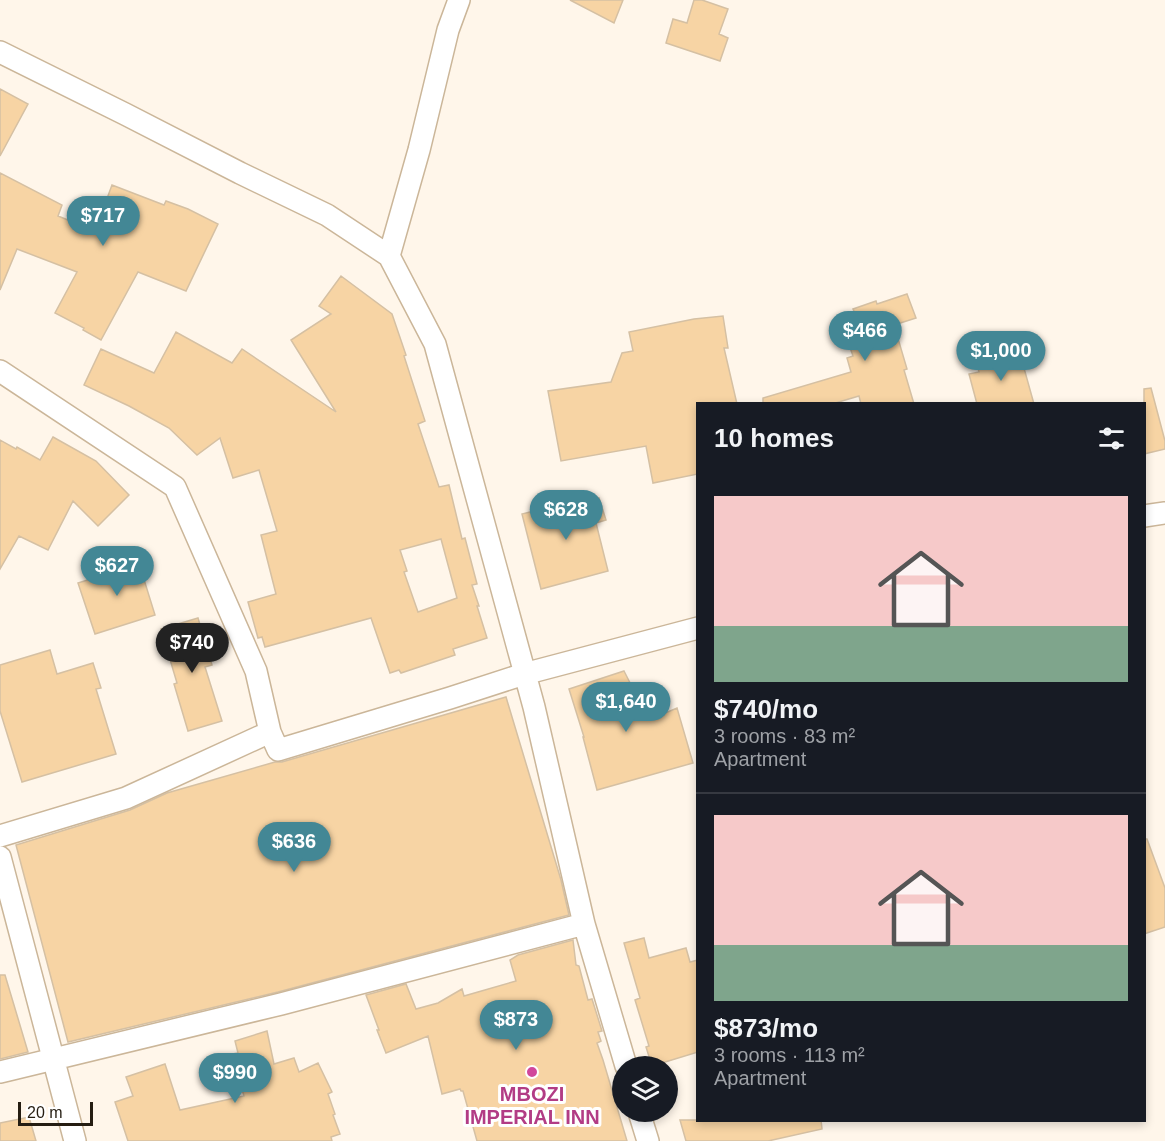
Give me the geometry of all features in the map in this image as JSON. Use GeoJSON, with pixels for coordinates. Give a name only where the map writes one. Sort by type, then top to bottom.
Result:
{"type":"FeatureCollection","features":[{"type":"Feature","properties":{"kind":"street"},"geometry":{"type":"LineString","coordinates":[[389,256],[419,150],[448,30],[459,0]]}},
{"type":"Feature","properties":{"kind":"street"},"geometry":{"type":"LineString","coordinates":[[0,52],[240,173],[327,214],[389,256],[435,344],[534,707],[584,924],[623,1056]]}},
{"type":"Feature","properties":{"kind":"street"},"geometry":{"type":"LineString","coordinates":[[0,371],[175,487],[256,672],[270,732],[278,750],[524,674],[696,629]]}},
{"type":"Feature","properties":{"kind":"street"},"geometry":{"type":"LineString","coordinates":[[1146,516],[1165,513]]}},
{"type":"Feature","properties":{"kind":"street"},"geometry":{"type":"LineString","coordinates":[[0,836],[126,798],[270,732]]}},
{"type":"Feature","properties":{"kind":"street"},"geometry":{"type":"LineString","coordinates":[[0,857],[75,1141]]}},
{"type":"Feature","properties":{"kind":"street"},"geometry":{"type":"LineString","coordinates":[[0,1072],[281,1004],[584,924]]}},
{"type":"Feature","properties":{"kind":"street"},"geometry":{"type":"LineString","coordinates":[[642,1122],[648,1141]]}},
{"type":"Feature","properties":{"kind":"building"},"geometry":{"type":"Polygon","coordinates":[[[570,0],[623,0],[614,23],[570,0]]]}},
{"type":"Feature","properties":{"kind":"building"},"geometry":{"type":"Polygon","coordinates":[[[694,0],[702,0],[728,9],[719,34],[728,38],[720,61],[666,43],[673,19],[687,23],[694,0]]]}},
{"type":"Feature","properties":{"kind":"building"},"geometry":{"type":"Polygon","coordinates":[[[0,89],[28,104],[0,156],[0,89]]]}},
{"type":"Feature","properties":{"kind":"building"},"geometry":{"type":"Polygon","coordinates":[[[0,173],[62,205],[58,216],[95,231],[112,185],[164,205],[166,201],[188,209],[218,224],[186,291],[138,272],[101,340],[55,313],[77,272],[17,249],[0,290],[0,173]]]}},
{"type":"Feature","properties":{"kind":"building"},"geometry":{"type":"Polygon","coordinates":[[[341,276],[392,314],[425,421],[418,424],[439,487],[449,485],[462,539],[465,538],[477,584],[472,585],[487,638],[453,649],[455,655],[401,673],[399,670],[390,673],[371,618],[265,647],[262,637],[258,638],[248,602],[276,594],[261,535],[277,531],[259,470],[233,478],[220,438],[197,455],[169,428],[84,385],[101,349],[154,373],[176,332],[232,363],[242,349],[336,412],[291,340],[331,314],[319,306],[341,276]],[[441,539],[400,550],[407,571],[404,572],[418,612],[457,598],[441,539]]]}},
{"type":"Feature","properties":{"kind":"building"},"geometry":{"type":"Polygon","coordinates":[[[907,294],[916,318],[894,325],[907,369],[904,370],[913,402],[860,402],[859,396],[839,402],[763,402],[763,398],[851,372],[847,358],[853,356],[845,333],[861,328],[853,309],[876,301],[877,304],[907,294]]]}},
{"type":"Feature","properties":{"kind":"building"},"geometry":{"type":"Polygon","coordinates":[[[723,316],[728,348],[724,348],[737,402],[696,402],[696,474],[653,483],[646,446],[561,461],[548,391],[611,382],[622,353],[633,351],[629,332],[694,319],[723,316]]]}},
{"type":"Feature","properties":{"kind":"building"},"geometry":{"type":"Polygon","coordinates":[[[1006,353],[1010,365],[1022,361],[1033,402],[976,402],[969,374],[979,372],[976,361],[1006,353]]]}},
{"type":"Feature","properties":{"kind":"building"},"geometry":{"type":"Polygon","coordinates":[[[1151,388],[1165,441],[1165,449],[1146,454],[1146,402],[1144,402],[1144,389],[1151,388]]]}},
{"type":"Feature","properties":{"kind":"building"},"geometry":{"type":"Polygon","coordinates":[[[53,437],[96,461],[129,495],[98,526],[73,501],[48,550],[19,536],[0,569],[0,440],[40,460],[53,437]]]}},
{"type":"Feature","properties":{"kind":"building"},"geometry":{"type":"Polygon","coordinates":[[[589,497],[590,501],[599,498],[606,520],[596,523],[608,571],[541,589],[522,514],[589,497]]]}},
{"type":"Feature","properties":{"kind":"building"},"geometry":{"type":"Polygon","coordinates":[[[137,557],[155,615],[95,634],[78,583],[113,572],[111,563],[137,557]]]}},
{"type":"Feature","properties":{"kind":"building"},"geometry":{"type":"Polygon","coordinates":[[[198,618],[212,665],[205,667],[222,721],[188,731],[161,629],[198,618]]]}},
{"type":"Feature","properties":{"kind":"building"},"geometry":{"type":"Polygon","coordinates":[[[50,650],[57,674],[93,663],[101,688],[96,689],[116,754],[22,782],[0,711],[0,665],[50,650]]]}},
{"type":"Feature","properties":{"kind":"building"},"geometry":{"type":"Polygon","coordinates":[[[624,671],[649,720],[677,708],[693,763],[597,790],[569,689],[624,671]]]}},
{"type":"Feature","properties":{"kind":"building"},"geometry":{"type":"Polygon","coordinates":[[[506,697],[561,880],[569,915],[278,992],[68,1042],[16,845],[130,810],[167,793],[506,697]]]}},
{"type":"Feature","properties":{"kind":"building"},"geometry":{"type":"Polygon","coordinates":[[[1146,839],[1165,888],[1165,927],[1146,933],[1146,839]]]}},
{"type":"Feature","properties":{"kind":"building"},"geometry":{"type":"Polygon","coordinates":[[[644,938],[649,958],[686,948],[690,962],[696,960],[696,1053],[678,1058],[678,1056],[649,1056],[646,1047],[649,1046],[635,1000],[640,998],[624,943],[644,938]]]}},
{"type":"Feature","properties":{"kind":"building","name":"MBOZI IMPERIAL INN"},"geometry":{"type":"Polygon","coordinates":[[[573,940],[576,965],[579,966],[588,1000],[592,999],[602,1031],[598,1032],[601,1041],[597,1043],[612,1090],[612,1122],[621,1122],[627,1141],[477,1141],[463,1091],[460,1089],[442,1094],[428,1036],[386,1053],[366,995],[406,984],[416,1009],[438,1003],[462,989],[464,996],[516,981],[510,960],[518,955],[573,940]]]}},
{"type":"Feature","properties":{"kind":"building"},"geometry":{"type":"Polygon","coordinates":[[[0,975],[5,975],[28,1052],[0,1059],[0,975]]]}},
{"type":"Feature","properties":{"kind":"building"},"geometry":{"type":"Polygon","coordinates":[[[267,1031],[274,1064],[294,1058],[299,1072],[318,1063],[332,1092],[328,1094],[340,1134],[331,1137],[332,1141],[128,1141],[115,1102],[133,1096],[126,1077],[165,1064],[180,1110],[244,1096],[232,1054],[238,1053],[235,1041],[267,1031]]]}},
{"type":"Feature","properties":{"kind":"building"},"geometry":{"type":"Polygon","coordinates":[[[29,1117],[36,1141],[0,1141],[0,1123],[29,1117]]]}},
{"type":"Feature","properties":{"kind":"building"},"geometry":{"type":"Polygon","coordinates":[[[680,1120],[821,1122],[822,1129],[768,1141],[686,1141],[680,1120]]]}},
{"type":"Feature","properties":{"kind":"place","name":"MBOZI IMPERIAL INN"},"geometry":{"type":"Point","coordinates":[532,1072]}}]}
